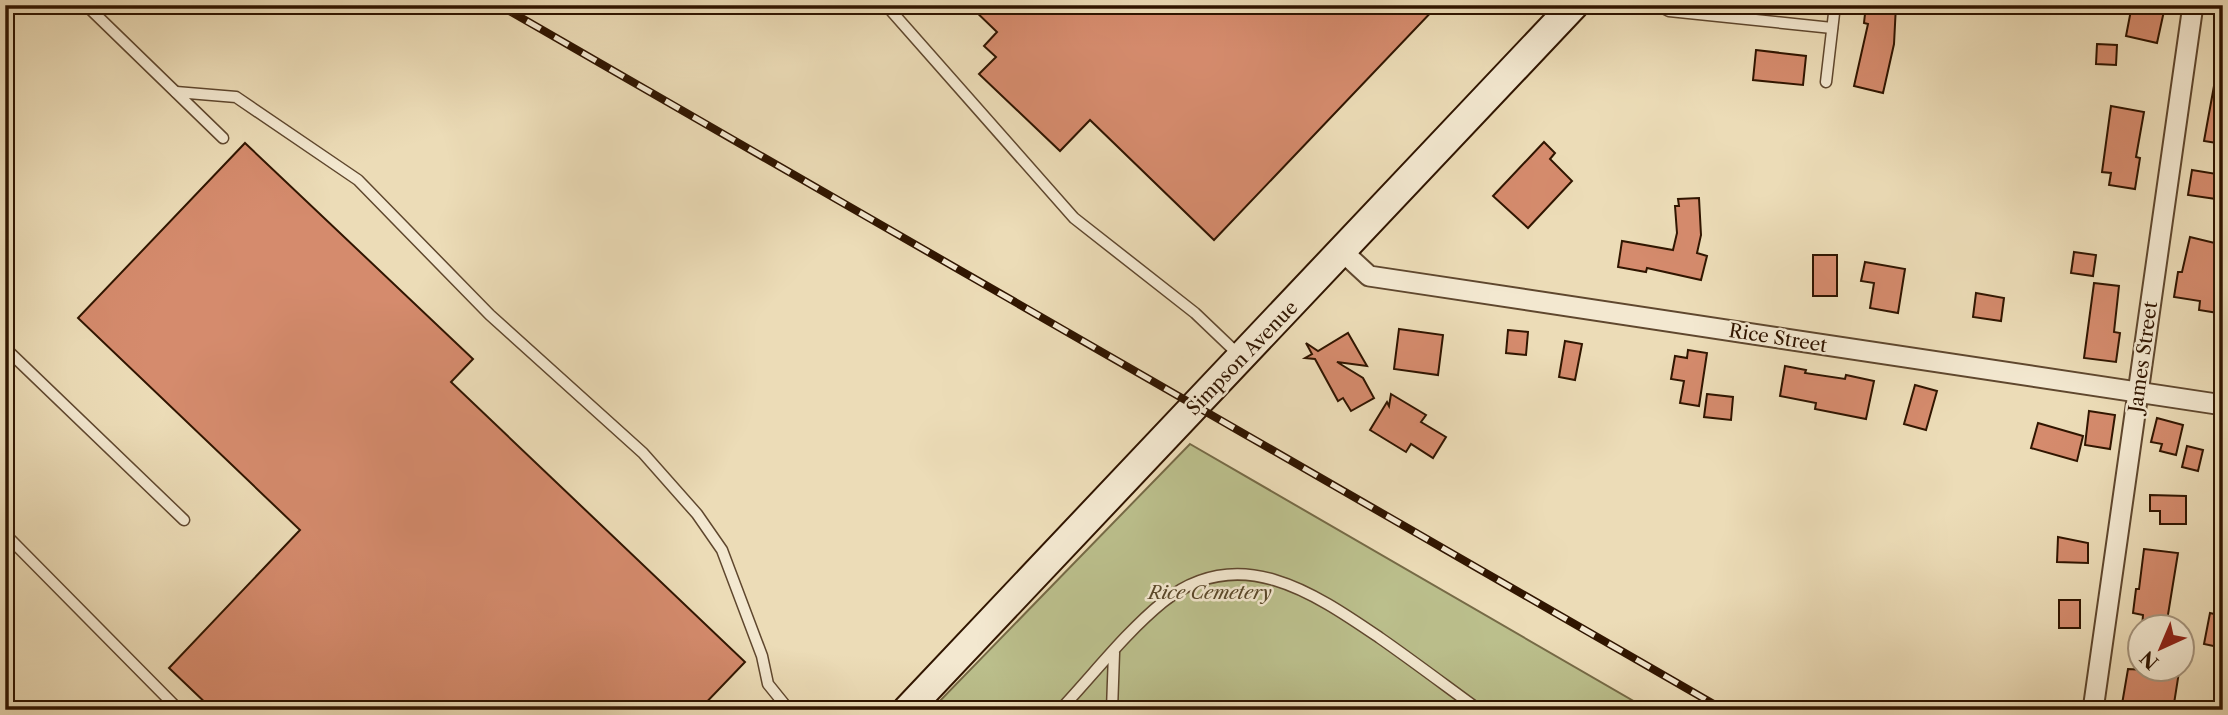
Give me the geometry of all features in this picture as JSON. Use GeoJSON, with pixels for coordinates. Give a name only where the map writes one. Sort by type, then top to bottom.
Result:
{"type":"FeatureCollection","features":[{"type":"Feature","properties":{"kind":"street","name":"James Street"},"geometry":{"type":"LineString","coordinates":[[2093,710],[2193,5]]}},
{"type":"Feature","properties":{"kind":"street","name":"Simpson Avenue"},"geometry":{"type":"LineString","coordinates":[[907,710],[1343,252],[1571,6]]}},
{"type":"Feature","properties":{"kind":"street","name":"Rice Street"},"geometry":{"type":"LineString","coordinates":[[1343,252],[1369,276],[2223,405]]}},
{"type":"Feature","properties":{"kind":"lane"},"geometry":{"type":"LineString","coordinates":[[5,15],[16,5]]}},
{"type":"Feature","properties":{"kind":"lane"},"geometry":{"type":"LineString","coordinates":[[86,5],[223,138]]}},
{"type":"Feature","properties":{"kind":"lane"},"geometry":{"type":"LineString","coordinates":[[886,5],[1074,218],[1195,313],[1242,358]]}},
{"type":"Feature","properties":{"kind":"lane"},"geometry":{"type":"LineString","coordinates":[[1657,5],[1669,11],[1832,28]]}},
{"type":"Feature","properties":{"kind":"lane"},"geometry":{"type":"LineString","coordinates":[[1826,82],[1835,5]]}},
{"type":"Feature","properties":{"kind":"lane"},"geometry":{"type":"LineString","coordinates":[[176,92],[236,97],[358,180],[490,315],[643,453],[697,514],[722,550],[762,656],[768,684],[789,710]]}},
{"type":"Feature","properties":{"kind":"lane"},"geometry":{"type":"LineString","coordinates":[[5,348],[184,520]]}},
{"type":"Feature","properties":{"kind":"lane"},"geometry":{"type":"LineString","coordinates":[[5,534],[179,710]]}},
{"type":"Feature","properties":{"kind":"lane"},"geometry":{"type":"LineString","coordinates":[[1060,710],[1145,620],[1174,596],[1217,576],[1250,573],[1283,581],[1325,600],[1479,710]]}},
{"type":"Feature","properties":{"kind":"lane"},"geometry":{"type":"LineString","coordinates":[[1112,710],[1114,653]]}},
{"type":"Feature","properties":{"kind":"lane"},"geometry":{"type":"LineString","coordinates":[[1461,696],[1463,710]]}},
{"type":"Feature","properties":{"kind":"green space","name":"Rice Cemetery"},"geometry":{"type":"Polygon","coordinates":[[[1190,444],[1649,710],[931,710],[1190,444]]]}},
{"type":"Feature","properties":{"kind":"building"},"geometry":{"type":"Polygon","coordinates":[[[969,5],[1438,5],[1214,240],[1090,120],[1060,151],[979,74],[996,57],[984,46],[997,32],[969,5]]]}},
{"type":"Feature","properties":{"kind":"building"},"geometry":{"type":"Polygon","coordinates":[[[1866,5],[1896,5],[1894,44],[1883,93],[1854,86],[1868,24],[1864,23],[1866,5]]]}},
{"type":"Feature","properties":{"kind":"building"},"geometry":{"type":"Polygon","coordinates":[[[2132,5],[2164,11],[2157,43],[2126,36],[2132,5]]]}},
{"type":"Feature","properties":{"kind":"building"},"geometry":{"type":"Polygon","coordinates":[[[2097,44],[2117,45],[2116,65],[2096,64],[2097,44]]]}},
{"type":"Feature","properties":{"kind":"building"},"geometry":{"type":"Polygon","coordinates":[[[1756,50],[1806,56],[1803,85],[1753,80],[1756,50]]]}},
{"type":"Feature","properties":{"kind":"building"},"geometry":{"type":"Polygon","coordinates":[[[2216,75],[2223,76],[2223,144],[2204,141],[2216,75]]]}},
{"type":"Feature","properties":{"kind":"building"},"geometry":{"type":"Polygon","coordinates":[[[2111,106],[2144,112],[2136,157],[2140,158],[2135,189],[2109,185],[2111,173],[2102,172],[2111,106]]]}},
{"type":"Feature","properties":{"kind":"building"},"geometry":{"type":"Polygon","coordinates":[[[1544,142],[1555,153],[1550,159],[1572,181],[1528,228],[1493,196],[1544,142]]]}},
{"type":"Feature","properties":{"kind":"building"},"geometry":{"type":"Polygon","coordinates":[[[245,143],[473,359],[451,382],[745,662],[699,710],[213,710],[169,668],[300,530],[78,318],[245,143]]]}},
{"type":"Feature","properties":{"kind":"building"},"geometry":{"type":"Polygon","coordinates":[[[2192,170],[2223,175],[2223,200],[2188,195],[2192,170]]]}},
{"type":"Feature","properties":{"kind":"building"},"geometry":{"type":"Polygon","coordinates":[[[1699,198],[1701,235],[1697,253],[1707,256],[1701,280],[1647,268],[1646,272],[1618,267],[1622,241],[1673,250],[1677,233],[1675,206],[1679,206],[1678,199],[1699,198]]]}},
{"type":"Feature","properties":{"kind":"building"},"geometry":{"type":"Polygon","coordinates":[[[2190,237],[2223,245],[2218,313],[2199,310],[2200,301],[2174,297],[2178,272],[2182,272],[2190,237]]]}},
{"type":"Feature","properties":{"kind":"building"},"geometry":{"type":"Polygon","coordinates":[[[2074,252],[2096,255],[2093,276],[2071,273],[2074,252]]]}},
{"type":"Feature","properties":{"kind":"building"},"geometry":{"type":"Polygon","coordinates":[[[1813,255],[1837,255],[1837,296],[1813,296],[1813,255]]]}},
{"type":"Feature","properties":{"kind":"building"},"geometry":{"type":"Polygon","coordinates":[[[1865,262],[1905,269],[1898,313],[1870,308],[1874,283],[1861,281],[1865,262]]]}},
{"type":"Feature","properties":{"kind":"building"},"geometry":{"type":"Polygon","coordinates":[[[2094,283],[2119,286],[2114,332],[2120,333],[2116,362],[2084,358],[2094,283]]]}},
{"type":"Feature","properties":{"kind":"building"},"geometry":{"type":"Polygon","coordinates":[[[1976,293],[2004,298],[2001,321],[1973,317],[1976,293]]]}},
{"type":"Feature","properties":{"kind":"building"},"geometry":{"type":"Polygon","coordinates":[[[1399,329],[1443,335],[1438,375],[1394,369],[1399,329]]]}},
{"type":"Feature","properties":{"kind":"building"},"geometry":{"type":"Polygon","coordinates":[[[1508,330],[1528,332],[1526,355],[1506,353],[1508,330]]]}},
{"type":"Feature","properties":{"kind":"building"},"geometry":{"type":"Polygon","coordinates":[[[1348,333],[1367,366],[1337,362],[1363,378],[1374,398],[1351,411],[1343,398],[1338,401],[1315,359],[1305,358],[1312,354],[1306,343],[1318,351],[1348,333]]]}},
{"type":"Feature","properties":{"kind":"building"},"geometry":{"type":"Polygon","coordinates":[[[1565,341],[1582,344],[1575,380],[1559,377],[1565,341]]]}},
{"type":"Feature","properties":{"kind":"building"},"geometry":{"type":"Polygon","coordinates":[[[1688,350],[1707,353],[1699,406],[1680,403],[1684,381],[1671,379],[1675,356],[1687,358],[1688,350]]]}},
{"type":"Feature","properties":{"kind":"building"},"geometry":{"type":"Polygon","coordinates":[[[1785,366],[1806,370],[1805,373],[1845,379],[1846,375],[1874,381],[1866,419],[1815,409],[1816,403],[1780,396],[1785,366]]]}},
{"type":"Feature","properties":{"kind":"building"},"geometry":{"type":"Polygon","coordinates":[[[1915,385],[1937,391],[1926,430],[1904,424],[1915,385]]]}},
{"type":"Feature","properties":{"kind":"building"},"geometry":{"type":"Polygon","coordinates":[[[1391,394],[1426,415],[1421,422],[1446,437],[1433,458],[1411,444],[1406,452],[1370,430],[1387,402],[1389,406],[1391,394]]]}},
{"type":"Feature","properties":{"kind":"building"},"geometry":{"type":"Polygon","coordinates":[[[1707,394],[1733,397],[1731,420],[1704,417],[1707,394]]]}},
{"type":"Feature","properties":{"kind":"building"},"geometry":{"type":"Polygon","coordinates":[[[2089,411],[2115,415],[2110,449],[2085,445],[2089,411]]]}},
{"type":"Feature","properties":{"kind":"building"},"geometry":{"type":"Polygon","coordinates":[[[2157,418],[2183,425],[2176,455],[2160,451],[2162,444],[2151,442],[2157,418]]]}},
{"type":"Feature","properties":{"kind":"building"},"geometry":{"type":"Polygon","coordinates":[[[2038,423],[2083,436],[2077,461],[2031,448],[2038,423]]]}},
{"type":"Feature","properties":{"kind":"building"},"geometry":{"type":"Polygon","coordinates":[[[2187,446],[2203,450],[2198,471],[2182,467],[2187,446]]]}},
{"type":"Feature","properties":{"kind":"building"},"geometry":{"type":"Polygon","coordinates":[[[2150,495],[2186,496],[2186,524],[2160,524],[2160,511],[2150,511],[2150,495]]]}},
{"type":"Feature","properties":{"kind":"building"},"geometry":{"type":"Polygon","coordinates":[[[2058,537],[2088,543],[2088,563],[2057,562],[2058,537]]]}},
{"type":"Feature","properties":{"kind":"building"},"geometry":{"type":"Polygon","coordinates":[[[2144,549],[2178,553],[2168,614],[2133,613],[2136,589],[2139,589],[2144,549]]]}},
{"type":"Feature","properties":{"kind":"building"},"geometry":{"type":"Polygon","coordinates":[[[2059,600],[2080,600],[2080,628],[2059,628],[2059,600]]]}},
{"type":"Feature","properties":{"kind":"building"},"geometry":{"type":"Polygon","coordinates":[[[2210,613],[2223,616],[2223,648],[2204,644],[2210,613]]]}},
{"type":"Feature","properties":{"kind":"building"},"geometry":{"type":"Polygon","coordinates":[[[2126,681],[2126,684],[2177,684],[2173,710],[2121,710],[2126,681]]]}},
{"type":"Feature","properties":{"kind":"railway"},"geometry":{"type":"LineString","coordinates":[[499,5],[1724,710]]}}]}
